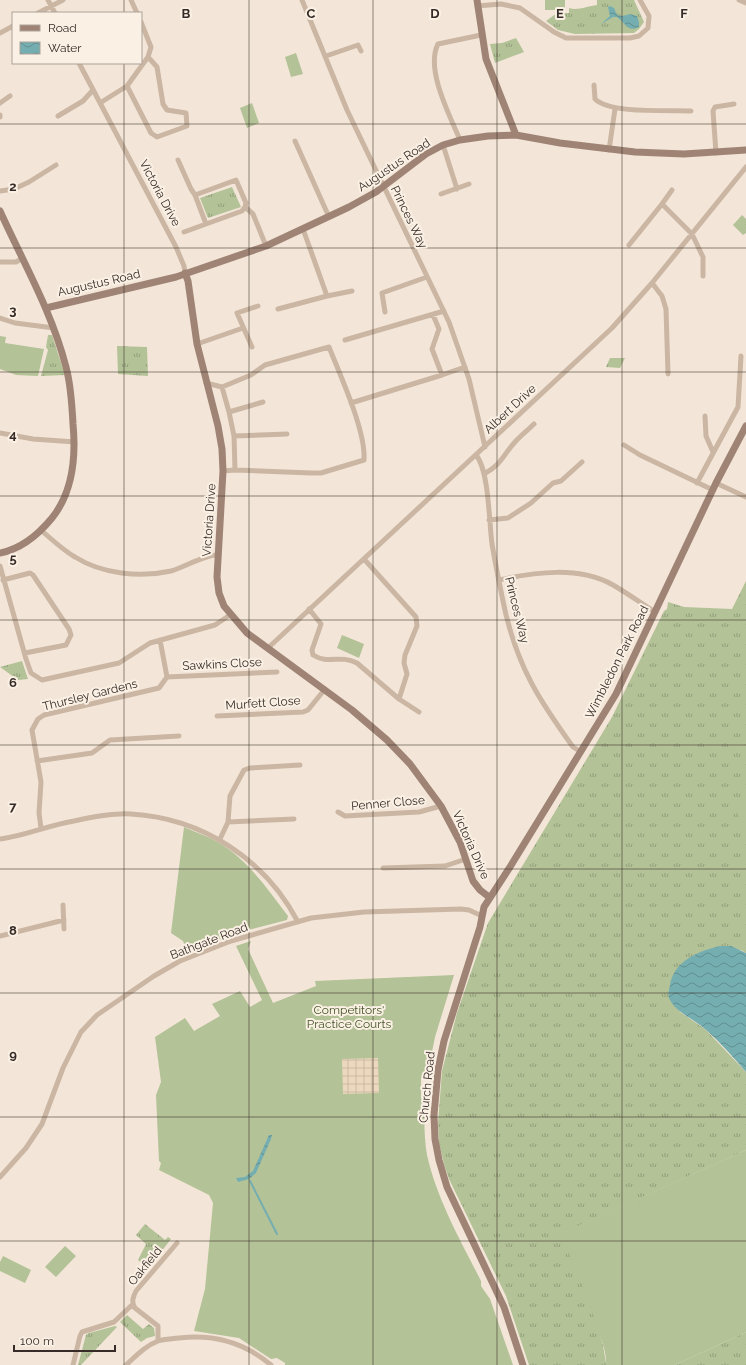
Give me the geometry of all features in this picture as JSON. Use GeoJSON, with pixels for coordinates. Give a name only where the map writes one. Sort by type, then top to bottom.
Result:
{"type":"FeatureCollection","features":[{"type":"Feature","properties":{"kind":"street"},"geometry":{"type":"LineString","coordinates":[[48,0],[54,12]]}},
{"type":"Feature","properties":{"kind":"street"},"geometry":{"type":"LineString","coordinates":[[40,12],[63,0]]}},
{"type":"Feature","properties":{"kind":"street"},"geometry":{"type":"LineString","coordinates":[[131,0],[137,12]]}},
{"type":"Feature","properties":{"kind":"street","name":"Princes Way"},"geometry":{"type":"LineString","coordinates":[[302,0],[342,98],[383,187],[444,311],[465,367],[485,447]]}},
{"type":"Feature","properties":{"kind":"street"},"geometry":{"type":"LineString","coordinates":[[516,135],[486,59],[477,3],[501,4],[520,8],[554,32],[566,38],[618,38],[639,36],[648,28],[649,16],[640,0]]}},
{"type":"Feature","properties":{"kind":"street"},"geometry":{"type":"LineString","coordinates":[[739,0],[746,3]]}},
{"type":"Feature","properties":{"kind":"street"},"geometry":{"type":"LineString","coordinates":[[100,103],[127,86],[148,57],[151,47],[142,24]]}},
{"type":"Feature","properties":{"kind":"street"},"geometry":{"type":"LineString","coordinates":[[0,33],[12,27]]}},
{"type":"Feature","properties":{"kind":"street"},"geometry":{"type":"LineString","coordinates":[[460,140],[438,84],[435,66],[435,49],[438,44],[481,35]]}},
{"type":"Feature","properties":{"kind":"street"},"geometry":{"type":"LineString","coordinates":[[326,56],[358,45],[361,51]]}},
{"type":"Feature","properties":{"kind":"street"},"geometry":{"type":"LineString","coordinates":[[127,86],[151,133],[157,137],[187,126],[186,113],[167,110],[163,104],[157,67],[148,57]]}},
{"type":"Feature","properties":{"kind":"street","name":"Victoria Drive"},"geometry":{"type":"LineString","coordinates":[[80,64],[176,247],[184,266],[188,281],[197,344],[220,437],[223,471],[217,555],[218,586],[224,606],[230,615],[247,633],[326,688],[387,740],[425,782],[441,806],[451,823],[466,859],[473,881],[480,890],[489,897]]}},
{"type":"Feature","properties":{"kind":"street"},"geometry":{"type":"LineString","coordinates":[[594,85],[595,99],[600,105],[615,109],[691,111]]}},
{"type":"Feature","properties":{"kind":"street"},"geometry":{"type":"LineString","coordinates":[[58,116],[83,101],[93,90]]}},
{"type":"Feature","properties":{"kind":"street"},"geometry":{"type":"LineString","coordinates":[[0,103],[10,96]]}},
{"type":"Feature","properties":{"kind":"street"},"geometry":{"type":"LineString","coordinates":[[716,153],[713,111],[715,107],[734,104]]}},
{"type":"Feature","properties":{"kind":"street"},"geometry":{"type":"LineString","coordinates":[[609,150],[615,109]]}},
{"type":"Feature","properties":{"kind":"street","name":"Augustus Road"},"geometry":{"type":"LineString","coordinates":[[46,308],[185,273],[266,246],[329,217],[383,187],[410,164],[443,145],[460,140],[488,136],[516,135],[609,150],[684,154],[746,150]]}},
{"type":"Feature","properties":{"kind":"street"},"geometry":{"type":"LineString","coordinates":[[295,141],[329,217]]}},
{"type":"Feature","properties":{"kind":"street"},"geometry":{"type":"LineString","coordinates":[[443,145],[457,189]]}},
{"type":"Feature","properties":{"kind":"street"},"geometry":{"type":"LineString","coordinates":[[178,160],[195,195],[206,224]]}},
{"type":"Feature","properties":{"kind":"street"},"geometry":{"type":"LineString","coordinates":[[0,191],[14,189],[29,182],[56,165]]}},
{"type":"Feature","properties":{"kind":"street","name":"Albert Drive"},"geometry":{"type":"LineString","coordinates":[[268,648],[612,328],[652,284],[746,167]]}},
{"type":"Feature","properties":{"kind":"street"},"geometry":{"type":"LineString","coordinates":[[184,232],[242,211],[246,203],[236,180],[195,195]]}},
{"type":"Feature","properties":{"kind":"street"},"geometry":{"type":"LineString","coordinates":[[441,194],[469,184]]}},
{"type":"Feature","properties":{"kind":"street"},"geometry":{"type":"LineString","coordinates":[[629,245],[672,190]]}},
{"type":"Feature","properties":{"kind":"street"},"geometry":{"type":"LineString","coordinates":[[662,204],[692,234],[703,258],[702,276]]}},
{"type":"Feature","properties":{"kind":"street"},"geometry":{"type":"LineString","coordinates":[[245,207],[253,214],[266,246]]}},
{"type":"Feature","properties":{"kind":"street"},"geometry":{"type":"LineString","coordinates":[[0,553],[20,546],[41,530],[61,507],[71,479],[75,442],[69,377],[54,328],[23,258],[1,214]]}},
{"type":"Feature","properties":{"kind":"street"},"geometry":{"type":"LineString","coordinates":[[303,229],[327,296]]}},
{"type":"Feature","properties":{"kind":"street"},"geometry":{"type":"LineString","coordinates":[[0,262],[16,262],[23,258]]}},
{"type":"Feature","properties":{"kind":"street"},"geometry":{"type":"LineString","coordinates":[[386,312],[382,293],[427,277]]}},
{"type":"Feature","properties":{"kind":"street"},"geometry":{"type":"LineString","coordinates":[[652,284],[662,296],[666,309],[668,374]]}},
{"type":"Feature","properties":{"kind":"street"},"geometry":{"type":"LineString","coordinates":[[278,309],[352,291]]}},
{"type":"Feature","properties":{"kind":"street"},"geometry":{"type":"LineString","coordinates":[[252,347],[237,313],[258,306]]}},
{"type":"Feature","properties":{"kind":"street"},"geometry":{"type":"LineString","coordinates":[[345,340],[444,311]]}},
{"type":"Feature","properties":{"kind":"street"},"geometry":{"type":"LineString","coordinates":[[433,315],[439,329],[432,349],[442,375]]}},
{"type":"Feature","properties":{"kind":"street"},"geometry":{"type":"LineString","coordinates":[[0,318],[15,323],[54,328]]}},
{"type":"Feature","properties":{"kind":"street"},"geometry":{"type":"LineString","coordinates":[[197,344],[243,328]]}},
{"type":"Feature","properties":{"kind":"street"},"geometry":{"type":"LineString","coordinates":[[206,383],[222,387],[251,375],[265,365],[329,347],[351,403],[365,451],[364,460],[316,473],[235,470],[223,471]]}},
{"type":"Feature","properties":{"kind":"street"},"geometry":{"type":"LineString","coordinates":[[698,483],[738,407],[741,356]]}},
{"type":"Feature","properties":{"kind":"street"},"geometry":{"type":"LineString","coordinates":[[351,403],[465,367]]}},
{"type":"Feature","properties":{"kind":"street"},"geometry":{"type":"LineString","coordinates":[[222,387],[234,436],[235,470]]}},
{"type":"Feature","properties":{"kind":"street"},"geometry":{"type":"LineString","coordinates":[[229,412],[263,402]]}},
{"type":"Feature","properties":{"kind":"street"},"geometry":{"type":"LineString","coordinates":[[705,416],[706,436],[713,452]]}},
{"type":"Feature","properties":{"kind":"street"},"geometry":{"type":"LineString","coordinates":[[484,474],[506,456],[515,442],[534,424]]}},
{"type":"Feature","properties":{"kind":"street","name":"Wimbledon Park Road"},"geometry":{"type":"LineString","coordinates":[[489,897],[510,867],[616,694],[714,486],[746,426]]}},
{"type":"Feature","properties":{"kind":"street"},"geometry":{"type":"LineString","coordinates":[[0,433],[32,439],[75,442]]}},
{"type":"Feature","properties":{"kind":"street"},"geometry":{"type":"LineString","coordinates":[[234,436],[287,434]]}},
{"type":"Feature","properties":{"kind":"street"},"geometry":{"type":"LineString","coordinates":[[624,445],[640,455],[698,483],[714,486],[746,497]]}},
{"type":"Feature","properties":{"kind":"street","name":"Princes Way"},"geometry":{"type":"LineString","coordinates":[[476,455],[484,474],[489,520],[499,580],[515,646],[527,677],[535,692],[574,747],[581,752]]}},
{"type":"Feature","properties":{"kind":"street"},"geometry":{"type":"LineString","coordinates":[[489,520],[508,518],[531,504],[553,484],[562,481],[582,462]]}},
{"type":"Feature","properties":{"kind":"street"},"geometry":{"type":"LineString","coordinates":[[41,530],[76,558],[93,566],[115,572],[137,575],[156,574],[217,555]]}},
{"type":"Feature","properties":{"kind":"street"},"geometry":{"type":"LineString","coordinates":[[364,559],[416,617],[416,626],[405,655],[404,663],[407,674],[399,699]]}},
{"type":"Feature","properties":{"kind":"street"},"geometry":{"type":"LineString","coordinates":[[0,567],[31,673],[42,680],[119,663],[150,643],[215,625],[230,615]]}},
{"type":"Feature","properties":{"kind":"street"},"geometry":{"type":"LineString","coordinates":[[499,580],[550,572],[583,574],[613,585],[655,612]]}},
{"type":"Feature","properties":{"kind":"street"},"geometry":{"type":"LineString","coordinates":[[3,580],[30,573],[33,575],[69,629],[71,635],[66,644],[25,653]]}},
{"type":"Feature","properties":{"kind":"street"},"geometry":{"type":"LineString","coordinates":[[309,609],[322,624],[312,650],[313,655],[324,660],[343,658],[356,663],[399,699],[419,712]]}},
{"type":"Feature","properties":{"kind":"street"},"geometry":{"type":"LineString","coordinates":[[160,640],[167,677]]}},
{"type":"Feature","properties":{"kind":"street","name":"Sawkins Close"},"geometry":{"type":"LineString","coordinates":[[167,677],[277,672]]}},
{"type":"Feature","properties":{"kind":"street","name":"Thursley Gardens"},"geometry":{"type":"LineString","coordinates":[[41,828],[39,813],[41,788],[32,730],[38,719],[44,715],[159,688],[167,677]]}},
{"type":"Feature","properties":{"kind":"street","name":"Murfett Close"},"geometry":{"type":"LineString","coordinates":[[217,716],[303,712],[308,710],[326,688]]}},
{"type":"Feature","properties":{"kind":"street"},"geometry":{"type":"LineString","coordinates":[[37,761],[92,753],[110,740],[179,736]]}},
{"type":"Feature","properties":{"kind":"street"},"geometry":{"type":"LineString","coordinates":[[220,839],[228,822],[230,796],[244,770],[250,768],[300,765]]}},
{"type":"Feature","properties":{"kind":"street","name":"Penner Close"},"geometry":{"type":"LineString","coordinates":[[338,812],[345,816],[419,812],[441,806]]}},
{"type":"Feature","properties":{"kind":"street"},"geometry":{"type":"LineString","coordinates":[[0,839],[74,820],[130,814],[159,818],[180,823],[220,839],[241,853],[259,869],[298,922]]}},
{"type":"Feature","properties":{"kind":"street"},"geometry":{"type":"LineString","coordinates":[[228,822],[294,819]]}},
{"type":"Feature","properties":{"kind":"street"},"geometry":{"type":"LineString","coordinates":[[384,868],[445,866],[466,859]]}},
{"type":"Feature","properties":{"kind":"street","name":"Church Road"},"geometry":{"type":"LineString","coordinates":[[489,897],[484,907],[439,1059],[434,1105],[434,1132],[439,1160],[448,1187],[504,1307],[524,1365]]}},
{"type":"Feature","properties":{"kind":"street"},"geometry":{"type":"LineString","coordinates":[[63,905],[64,929]]}},
{"type":"Feature","properties":{"kind":"street","name":"Bathgate Road"},"geometry":{"type":"LineString","coordinates":[[0,1177],[26,1148],[42,1124],[63,1068],[82,1032],[97,1015],[129,992],[180,961],[231,941],[298,922],[339,914],[430,909],[466,909],[482,916]]}},
{"type":"Feature","properties":{"kind":"street"},"geometry":{"type":"LineString","coordinates":[[0,936],[64,920]]}},
{"type":"Feature","properties":{"kind":"street","name":"Oakfield"},"geometry":{"type":"LineString","coordinates":[[158,1341],[158,1326],[133,1304],[136,1291],[177,1243]]}},
{"type":"Feature","properties":{"kind":"street"},"geometry":{"type":"LineString","coordinates":[[74,1365],[81,1334],[86,1330],[114,1322],[133,1304]]}},
{"type":"Feature","properties":{"kind":"street"},"geometry":{"type":"LineString","coordinates":[[126,1365],[143,1349],[158,1341],[189,1337],[225,1340],[244,1347],[269,1364]]}},
{"type":"Feature","properties":{"kind":"green space"},"geometry":{"type":"Polygon","coordinates":[[[545,0],[565,0],[565,10],[545,10],[545,0]]]}},
{"type":"Feature","properties":{"kind":"green space"},"geometry":{"type":"Polygon","coordinates":[[[597,0],[634,0],[644,22],[634,33],[575,34],[558,30],[546,21],[557,13],[569,13],[569,8],[579,9],[597,5],[597,0]]]}},
{"type":"Feature","properties":{"kind":"green space"},"geometry":{"type":"Polygon","coordinates":[[[516,38],[524,52],[495,63],[490,44],[502,43],[516,38]]]}},
{"type":"Feature","properties":{"kind":"green space"},"geometry":{"type":"Polygon","coordinates":[[[296,53],[303,74],[291,77],[285,57],[296,53]]]}},
{"type":"Feature","properties":{"kind":"green space"},"geometry":{"type":"Polygon","coordinates":[[[252,103],[259,123],[247,128],[240,108],[252,103]]]}},
{"type":"Feature","properties":{"kind":"green space"},"geometry":{"type":"Polygon","coordinates":[[[232,187],[241,207],[208,218],[200,198],[232,187]]]}},
{"type":"Feature","properties":{"kind":"green space"},"geometry":{"type":"Polygon","coordinates":[[[742,215],[746,219],[746,233],[743,235],[733,225],[742,215]]]}},
{"type":"Feature","properties":{"kind":"green space"},"geometry":{"type":"Polygon","coordinates":[[[48,335],[52,335],[65,375],[41,376],[48,350],[46,347],[48,335]]]}},
{"type":"Feature","properties":{"kind":"green space"},"geometry":{"type":"Polygon","coordinates":[[[0,336],[6,337],[5,343],[44,349],[38,376],[16,375],[0,369],[0,336]]]}},
{"type":"Feature","properties":{"kind":"green space"},"geometry":{"type":"Polygon","coordinates":[[[117,346],[147,347],[148,376],[118,374],[117,346]]]}},
{"type":"Feature","properties":{"kind":"green space"},"geometry":{"type":"Polygon","coordinates":[[[610,358],[625,358],[620,368],[606,367],[610,358]]]}},
{"type":"Feature","properties":{"kind":"green space"},"geometry":{"type":"Polygon","coordinates":[[[746,581],[746,953],[741,950],[718,951],[700,954],[685,962],[671,981],[680,1012],[705,1029],[746,1072],[746,1150],[561,1234],[582,1281],[594,1313],[603,1346],[606,1365],[529,1365],[506,1296],[449,1179],[439,1143],[438,1123],[442,1071],[457,1013],[488,923],[612,717],[664,611],[667,609],[668,602],[684,607],[732,609],[746,581]]]}},
{"type":"Feature","properties":{"kind":"green space"},"geometry":{"type":"Polygon","coordinates":[[[342,635],[364,644],[359,658],[337,648],[342,635]]]}},
{"type":"Feature","properties":{"kind":"green space"},"geometry":{"type":"Polygon","coordinates":[[[22,661],[28,679],[18,680],[0,667],[22,661]]]}},
{"type":"Feature","properties":{"kind":"green space"},"geometry":{"type":"Polygon","coordinates":[[[746,799],[746,833],[735,809],[746,799]]]}},
{"type":"Feature","properties":{"kind":"green space"},"geometry":{"type":"Polygon","coordinates":[[[184,827],[222,845],[244,862],[263,883],[288,916],[287,920],[240,932],[187,952],[183,941],[171,933],[184,827]]]}},
{"type":"Feature","properties":{"kind":"green space","name":"Competitors' Practice Courts"},"geometry":{"type":"Polygon","coordinates":[[[251,941],[248,949],[273,1003],[316,986],[315,981],[454,975],[435,1037],[427,1077],[421,1078],[421,1098],[425,1100],[424,1128],[427,1155],[431,1172],[443,1204],[481,1281],[481,1286],[490,1299],[513,1365],[285,1365],[285,1363],[277,1358],[271,1359],[239,1338],[194,1331],[205,1289],[213,1203],[209,1195],[159,1170],[161,1163],[159,1161],[156,1095],[161,1082],[155,1037],[185,1018],[194,1031],[220,1016],[212,1004],[240,991],[250,1007],[262,1000],[236,946],[251,941]]]}},
{"type":"Feature","properties":{"kind":"green space"},"geometry":{"type":"Polygon","coordinates":[[[746,1150],[746,1332],[675,1365],[606,1365],[604,1348],[595,1319],[560,1234],[746,1150]]]}},
{"type":"Feature","properties":{"kind":"green space"},"geometry":{"type":"Polygon","coordinates":[[[145,1224],[165,1240],[168,1237],[171,1239],[148,1269],[138,1260],[146,1244],[136,1235],[145,1224]]]}},
{"type":"Feature","properties":{"kind":"green space"},"geometry":{"type":"Polygon","coordinates":[[[65,1246],[76,1256],[56,1277],[45,1267],[65,1246]]]}},
{"type":"Feature","properties":{"kind":"green space"},"geometry":{"type":"Polygon","coordinates":[[[3,1256],[31,1270],[25,1283],[0,1271],[0,1262],[3,1256]]]}},
{"type":"Feature","properties":{"kind":"green space"},"geometry":{"type":"Polygon","coordinates":[[[127,1315],[143,1329],[149,1324],[154,1328],[155,1336],[147,1338],[141,1342],[120,1322],[127,1315]]]}},
{"type":"Feature","properties":{"kind":"green space"},"geometry":{"type":"Polygon","coordinates":[[[115,1326],[117,1327],[81,1365],[78,1365],[86,1335],[115,1326]]]}},
{"type":"Feature","properties":{"kind":"green space"},"geometry":{"type":"Polygon","coordinates":[[[746,1332],[746,1365],[675,1365],[746,1332]]]}},
{"type":"Feature","properties":{"kind":"shaded area"},"geometry":{"type":"Polygon","coordinates":[[[378,1058],[379,1093],[343,1094],[342,1059],[378,1058]]]}},
{"type":"Feature","properties":{"kind":"water"},"geometry":{"type":"Polygon","coordinates":[[[610,6],[614,8],[617,15],[623,16],[630,14],[637,16],[639,27],[632,29],[629,28],[617,17],[613,17],[601,24],[610,16],[608,7],[610,6]]]}},
{"type":"Feature","properties":{"kind":"water"},"geometry":{"type":"Polygon","coordinates":[[[720,946],[731,946],[746,953],[746,1072],[711,1034],[701,1025],[677,1009],[673,1005],[669,996],[672,977],[676,969],[682,963],[696,954],[720,946]]]}},
{"type":"Feature","properties":{"kind":"water"},"geometry":{"type":"Polygon","coordinates":[[[269,1135],[272,1135],[271,1139],[256,1173],[249,1179],[238,1182],[236,1178],[245,1177],[253,1171],[269,1135]]]}},
{"type":"Feature","properties":{"kind":"waterway"},"geometry":{"type":"LineString","coordinates":[[250,1181],[277,1234]]}}]}
